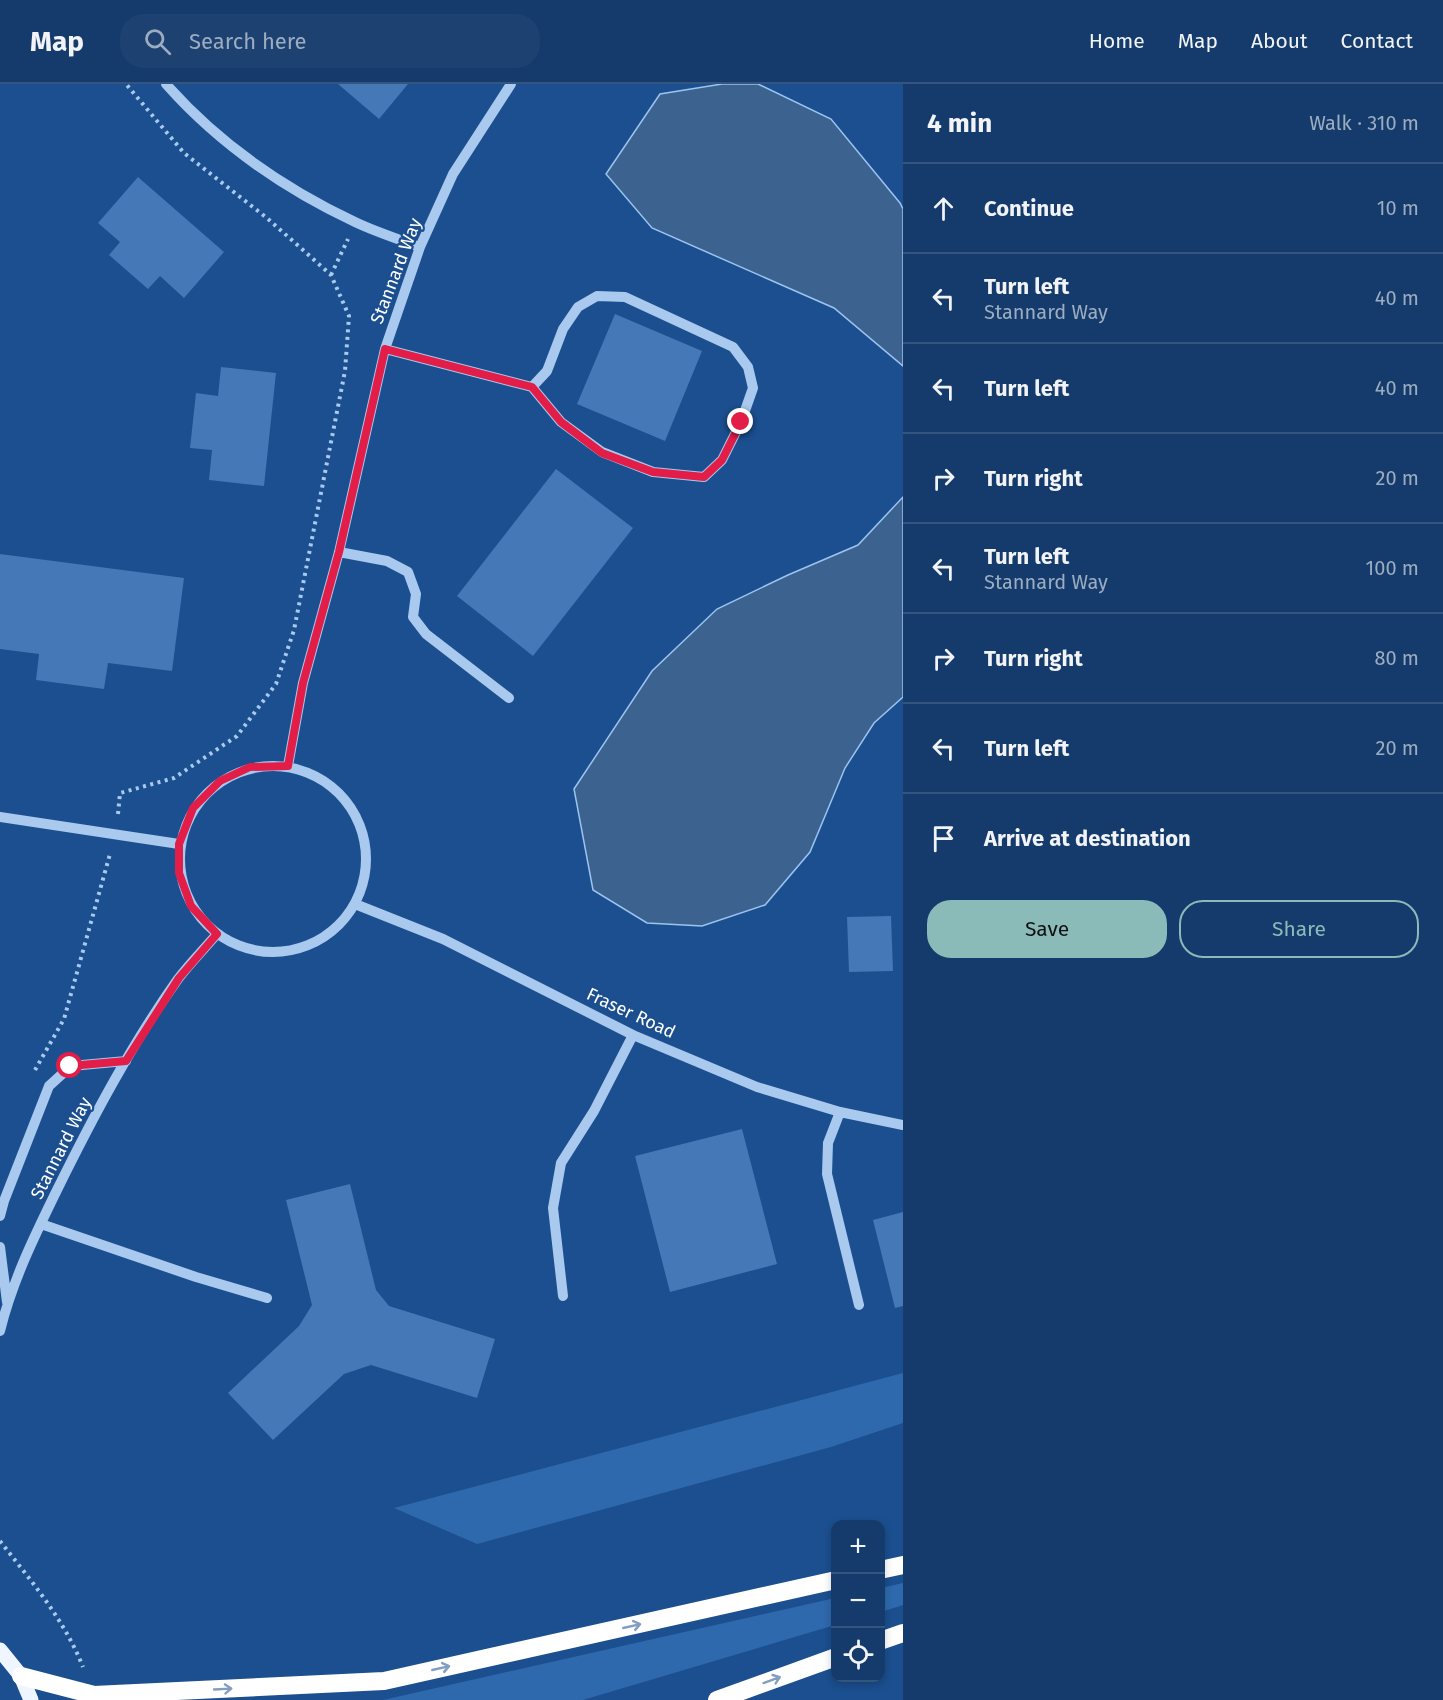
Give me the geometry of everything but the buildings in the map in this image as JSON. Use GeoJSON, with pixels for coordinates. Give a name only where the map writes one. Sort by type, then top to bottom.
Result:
{"type":"FeatureCollection","features":[{"type":"Feature","properties":{"kind":"highway"},"geometry":{"type":"LineString","coordinates":[[885,1569],[903,1565]]}},
{"type":"Feature","properties":{"kind":"highway"},"geometry":{"type":"LineString","coordinates":[[21,1676],[94,1695],[384,1681],[831,1581]]}},
{"type":"Feature","properties":{"kind":"highway"},"geometry":{"type":"LineString","coordinates":[[885,1639],[903,1633]]}},
{"type":"Feature","properties":{"kind":"highway"},"geometry":{"type":"LineString","coordinates":[[717,1700],[831,1659]]}},
{"type":"Feature","properties":{"kind":"main road"},"geometry":{"type":"LineString","coordinates":[[0,1650],[21,1676],[31,1700]]}},
{"type":"Feature","properties":{"kind":"street"},"geometry":{"type":"LineString","coordinates":[[166,84],[219,139],[291,189],[356,222],[420,247]]}},
{"type":"Feature","properties":{"kind":"street","name":"Stannard Way"},"geometry":{"type":"LineString","coordinates":[[288,766],[303,683],[339,552],[385,349],[420,247],[453,174],[511,84]]}},
{"type":"Feature","properties":{"kind":"street"},"geometry":{"type":"LineString","coordinates":[[385,349],[532,387],[561,422],[602,453],[653,472],[704,477],[722,460],[741,422],[753,388],[748,367],[733,347],[625,297],[597,296],[578,307],[563,329],[547,371],[532,387]]}},
{"type":"Feature","properties":{"kind":"street"},"geometry":{"type":"LineString","coordinates":[[339,552],[387,561],[408,572],[416,594],[413,617],[426,634],[509,698]]}},
{"type":"Feature","properties":{"kind":"street"},"geometry":{"type":"LineString","coordinates":[[288,766],[323,780],[351,807],[365,839],[365,873],[355,904],[338,927],[305,947],[277,953],[248,950],[217,934],[191,906],[179,873],[179,844],[193,808],[220,781],[250,767],[288,766]]}},
{"type":"Feature","properties":{"kind":"street"},"geometry":{"type":"LineString","coordinates":[[0,817],[179,844]]}},
{"type":"Feature","properties":{"kind":"street","name":"Fraser Road"},"geometry":{"type":"LineString","coordinates":[[355,904],[443,939],[633,1035],[757,1087],[840,1112],[903,1125]]}},
{"type":"Feature","properties":{"kind":"street","name":"Stannard Way"},"geometry":{"type":"LineString","coordinates":[[0,1330],[7,1302],[40,1224],[80,1144],[126,1061],[179,978],[217,934]]}},
{"type":"Feature","properties":{"kind":"street"},"geometry":{"type":"LineString","coordinates":[[563,1296],[553,1208],[561,1163],[594,1111],[633,1035]]}},
{"type":"Feature","properties":{"kind":"street"},"geometry":{"type":"LineString","coordinates":[[0,1216],[49,1086],[70,1066],[126,1061]]}},
{"type":"Feature","properties":{"kind":"street"},"geometry":{"type":"LineString","coordinates":[[840,1112],[828,1143],[827,1174],[859,1305]]}},
{"type":"Feature","properties":{"kind":"street"},"geometry":{"type":"LineString","coordinates":[[40,1224],[267,1298]]}},
{"type":"Feature","properties":{"kind":"street"},"geometry":{"type":"LineString","coordinates":[[0,1247],[7,1302]]}},
{"type":"Feature","properties":{"kind":"path"},"geometry":{"type":"LineString","coordinates":[[32,1076],[64,1019],[115,836],[120,793],[174,778],[237,735],[276,684],[294,630],[345,371],[349,316],[331,275],[267,218],[184,153],[126,84]]}},
{"type":"Feature","properties":{"kind":"path"},"geometry":{"type":"LineString","coordinates":[[331,275],[356,222]]}},
{"type":"Feature","properties":{"kind":"path"},"geometry":{"type":"LineString","coordinates":[[0,1541],[45,1598],[73,1642],[94,1695]]}},
{"type":"Feature","properties":{"kind":"shaded area"},"geometry":{"type":"Polygon","coordinates":[[[722,84],[758,84],[831,119],[900,203],[903,209],[903,366],[834,308],[652,228],[606,174],[660,94],[722,84]]]}},
{"type":"Feature","properties":{"kind":"shaded area"},"geometry":{"type":"Polygon","coordinates":[[[903,497],[903,697],[874,723],[845,768],[810,852],[765,905],[702,926],[647,923],[593,890],[574,789],[652,671],[717,609],[858,545],[903,497]]]}},
{"type":"Feature","properties":{"kind":"shaded area"},"geometry":{"type":"Polygon","coordinates":[[[903,1373],[903,1423],[831,1447],[477,1544],[394,1508],[903,1373]]]}},
{"type":"Feature","properties":{"kind":"shaded area"},"geometry":{"type":"Polygon","coordinates":[[[903,1583],[903,1605],[885,1611],[885,1587],[903,1583]]]}},
{"type":"Feature","properties":{"kind":"shaded area"},"geometry":{"type":"Polygon","coordinates":[[[831,1599],[831,1626],[583,1700],[383,1700],[831,1599]]]}},
{"type":"Feature","properties":{"kind":"route"},"geometry":{"type":"LineString","coordinates":[[70,1066],[126,1061],[179,978],[217,934],[191,906],[179,873],[179,844],[193,808],[220,781],[250,767],[288,766],[303,683],[339,552],[385,349],[532,387],[561,422],[602,453],[653,472],[704,477],[722,460],[741,422]]}}]}
